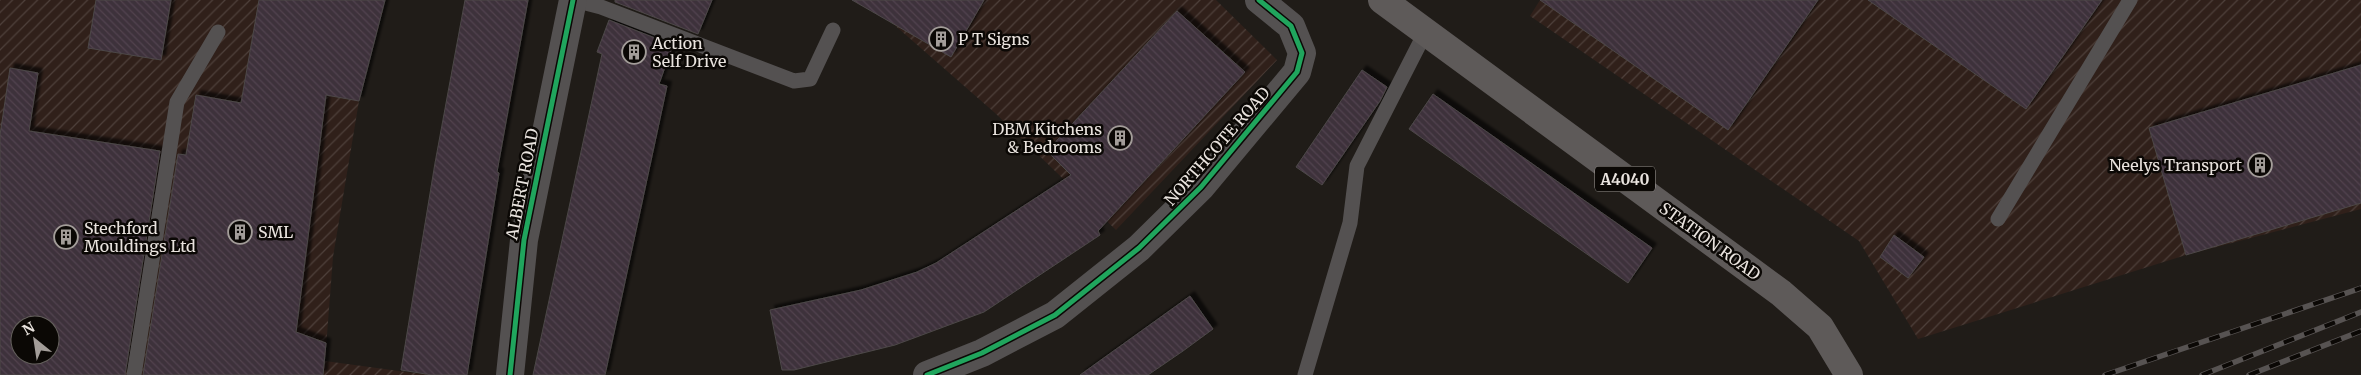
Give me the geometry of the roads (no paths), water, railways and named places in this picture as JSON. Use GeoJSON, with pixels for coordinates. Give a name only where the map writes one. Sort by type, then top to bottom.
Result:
{"type":"FeatureCollection","features":[{"type":"Feature","properties":{"kind":"main road","name":"STATION ROAD"},"geometry":{"type":"LineString","coordinates":[[1382,0],[1781,293],[1820,327],[1849,375]]}},
{"type":"Feature","properties":{"kind":"street","name":"ALBERT ROAD"},"geometry":{"type":"LineString","coordinates":[[510,375],[524,240],[574,0]]}},
{"type":"Feature","properties":{"kind":"street","name":"NORTHCOTE ROAD"},"geometry":{"type":"LineString","coordinates":[[927,375],[982,353],[1055,315],[1139,248],[1201,187],[1298,72],[1302,54],[1291,26],[1259,0]]}},
{"type":"Feature","properties":{"kind":"lane"},"geometry":{"type":"LineString","coordinates":[[574,0],[601,7],[794,81],[810,79],[834,30]]}},
{"type":"Feature","properties":{"kind":"lane"},"geometry":{"type":"LineString","coordinates":[[1998,219],[2130,0]]}},
{"type":"Feature","properties":{"kind":"lane"},"geometry":{"type":"LineString","coordinates":[[134,375],[177,102],[218,32]]}},
{"type":"Feature","properties":{"kind":"lane"},"geometry":{"type":"LineString","coordinates":[[1306,375],[1350,223],[1356,166],[1425,33]]}},
{"type":"Feature","properties":{"kind":"railway"},"geometry":{"type":"LineString","coordinates":[[2105,375],[2361,288]]}},
{"type":"Feature","properties":{"kind":"railway"},"geometry":{"type":"LineString","coordinates":[[2202,375],[2361,312]]}},
{"type":"Feature","properties":{"kind":"railway"},"geometry":{"type":"LineString","coordinates":[[2249,375],[2361,331]]}},
{"type":"Feature","properties":{"kind":"place","name":"P T Signs"},"geometry":{"type":"Point","coordinates":[941,39]}},
{"type":"Feature","properties":{"kind":"place","name":"Action Self Drive"},"geometry":{"type":"Point","coordinates":[634,52]}},
{"type":"Feature","properties":{"kind":"place","name":"DBM Kitchens & Bedrooms"},"geometry":{"type":"Point","coordinates":[1120,138]}},
{"type":"Feature","properties":{"kind":"place","name":"Neelys Transport"},"geometry":{"type":"Point","coordinates":[2260,165]}},
{"type":"Feature","properties":{"kind":"place","name":"SML"},"geometry":{"type":"Point","coordinates":[240,232]}},
{"type":"Feature","properties":{"kind":"place","name":"Stechford Mouldings Ltd"},"geometry":{"type":"Point","coordinates":[66,237]}}]}
